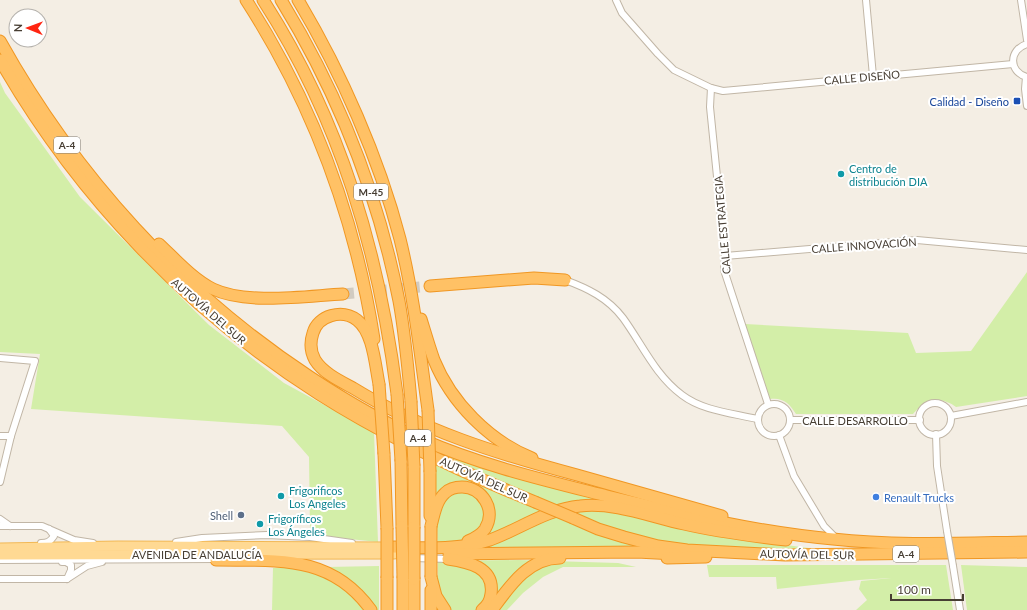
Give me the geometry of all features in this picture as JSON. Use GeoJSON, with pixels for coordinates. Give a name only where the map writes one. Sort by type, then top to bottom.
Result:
{"type":"FeatureCollection","features":[{"type":"Feature","properties":{"kind":"highway"},"geometry":{"type":"LineString","coordinates":[[246,0],[276,50],[303,102],[321,143],[338,190],[356,250],[369,306],[380,384],[387,528],[387,610]]}},
{"type":"Feature","properties":{"kind":"highway"},"geometry":{"type":"LineString","coordinates":[[257,0],[302,69]]}},
{"type":"Feature","properties":{"kind":"highway","name":"M-45"},"geometry":{"type":"LineString","coordinates":[[263,0],[302,69],[341,156],[358,203],[384,306],[397,394],[401,461],[402,527],[408,578],[414,610]]}},
{"type":"Feature","properties":{"kind":"highway","name":"M-45"},"geometry":{"type":"LineString","coordinates":[[281,0],[303,36],[329,87],[360,160],[371,192],[399,301],[406,345],[411,401],[414,466],[414,527],[403,610]]}},
{"type":"Feature","properties":{"kind":"highway"},"geometry":{"type":"LineString","coordinates":[[298,0],[316,30],[352,104],[372,154],[399,238],[409,281],[420,345],[428,410],[431,610]]}},
{"type":"Feature","properties":{"kind":"highway","name":"AUTOVÍA DEL SUR"},"geometry":{"type":"LineString","coordinates":[[0,41],[39,106],[78,160],[123,216],[174,269],[228,317],[286,361],[348,401],[389,424],[453,452],[527,475],[724,523],[838,540],[904,543],[1027,542]]}},
{"type":"Feature","properties":{"kind":"highway","name":"AUTOVÍA DEL SUR"},"geometry":{"type":"LineString","coordinates":[[0,60],[52,142],[96,199],[145,253],[199,304],[269,360],[318,394],[373,426],[442,460],[598,529],[658,546],[686,550],[785,555],[1027,552]]}},
{"type":"Feature","properties":{"kind":"highway"},"geometry":{"type":"LineString","coordinates":[[96,182],[154,239],[200,281],[213,289],[227,294],[262,298],[343,294]]}},
{"type":"Feature","properties":{"kind":"highway"},"geometry":{"type":"LineString","coordinates":[[430,286],[534,278],[565,280]]}},
{"type":"Feature","properties":{"kind":"highway"},"geometry":{"type":"LineString","coordinates":[[409,281],[435,360],[447,384],[460,403],[477,422],[496,438],[527,456],[567,473]]}},
{"type":"Feature","properties":{"kind":"highway"},"geometry":{"type":"LineString","coordinates":[[380,384],[368,332],[361,323],[352,317],[341,314],[332,315],[322,320],[314,329],[310,341],[311,351],[314,359],[329,374],[368,398],[439,432],[517,459],[728,518],[760,525],[806,532],[820,538]]}},
{"type":"Feature","properties":{"kind":"highway"},"geometry":{"type":"LineString","coordinates":[[394,550],[422,544],[457,543],[480,535],[488,523],[489,509],[487,502],[479,492],[473,489],[455,487],[449,489],[439,501],[430,526]]}},
{"type":"Feature","properties":{"kind":"highway"},"geometry":{"type":"LineString","coordinates":[[394,550],[470,545],[490,539],[559,510],[581,505],[595,505],[621,509],[734,535],[832,544],[904,543]]}},
{"type":"Feature","properties":{"kind":"highway"},"geometry":{"type":"LineString","coordinates":[[394,550],[636,552],[724,557]]}},
{"type":"Feature","properties":{"kind":"highway"},"geometry":{"type":"LineString","coordinates":[[492,610],[522,574],[532,566],[554,558],[724,557],[785,555]]}},
{"type":"Feature","properties":{"kind":"highway"},"geometry":{"type":"LineString","coordinates":[[444,559],[465,562],[476,566],[485,572],[489,579],[491,590],[490,601],[482,610]]}},
{"type":"Feature","properties":{"kind":"highway"},"geometry":{"type":"LineString","coordinates":[[216,560],[277,561],[306,564],[326,572],[348,584],[364,599],[371,610]]}},
{"type":"Feature","properties":{"kind":"highway"},"geometry":{"type":"LineString","coordinates":[[431,577],[436,596],[445,610]]}},
{"type":"Feature","properties":{"kind":"main road","name":"AVENIDA DE ANDALUCÍA"},"geometry":{"type":"LineString","coordinates":[[0,548],[118,546],[373,546],[394,550]]}},
{"type":"Feature","properties":{"kind":"main road","name":"AVENIDA DE ANDALUCÍA"},"geometry":{"type":"LineString","coordinates":[[0,555],[394,550]]}},
{"type":"Feature","properties":{"kind":"street","name":"CALLE DISEÑO"},"geometry":{"type":"LineString","coordinates":[[616,0],[622,13],[674,70],[711,88],[723,91],[1013,64]]}},
{"type":"Feature","properties":{"kind":"street"},"geometry":{"type":"LineString","coordinates":[[866,0],[873,76]]}},
{"type":"Feature","properties":{"kind":"street"},"geometry":{"type":"LineString","coordinates":[[1021,0],[1027,40]]}},
{"type":"Feature","properties":{"kind":"street"},"geometry":{"type":"LineString","coordinates":[[1027,44],[1018,48],[1015,53],[1013,64],[1018,72],[1026,77],[1025,89],[1027,106]]}},
{"type":"Feature","properties":{"kind":"street","name":"CALLE ESTRATEGIA"},"geometry":{"type":"LineString","coordinates":[[711,88],[710,107],[725,256],[724,270],[768,404]]}},
{"type":"Feature","properties":{"kind":"street","name":"CALLE INNOVACIÓN"},"geometry":{"type":"LineString","coordinates":[[725,256],[917,240],[1027,250]]}},
{"type":"Feature","properties":{"kind":"street"},"geometry":{"type":"LineString","coordinates":[[565,280],[588,289],[607,301],[622,317],[654,366],[666,381],[683,396],[708,408],[757,419]]}},
{"type":"Feature","properties":{"kind":"street"},"geometry":{"type":"LineString","coordinates":[[0,358],[35,361],[11,436],[0,482]]}},
{"type":"Feature","properties":{"kind":"street"},"geometry":{"type":"LineString","coordinates":[[951,416],[1027,402]]}},
{"type":"Feature","properties":{"kind":"street"},"geometry":{"type":"LineString","coordinates":[[931,403],[942,404],[946,407],[951,416],[949,427],[946,431],[936,434],[927,432],[923,428],[920,420],[923,410],[931,403]]}},
{"type":"Feature","properties":{"kind":"street"},"geometry":{"type":"LineString","coordinates":[[768,404],[779,404],[785,407],[789,414],[790,420],[788,428],[779,435],[767,434],[762,431],[758,425],[757,419],[762,407],[768,404]]}},
{"type":"Feature","properties":{"kind":"street","name":"CALLE DESARROLLO"},"geometry":{"type":"LineString","coordinates":[[790,420],[920,420]]}},
{"type":"Feature","properties":{"kind":"street"},"geometry":{"type":"LineString","coordinates":[[936,434],[937,472],[960,610]]}},
{"type":"Feature","properties":{"kind":"street"},"geometry":{"type":"LineString","coordinates":[[779,435],[794,476],[804,494],[829,533],[838,540]]}},
{"type":"Feature","properties":{"kind":"street"},"geometry":{"type":"LineString","coordinates":[[0,436],[11,436]]}},
{"type":"Feature","properties":{"kind":"street"},"geometry":{"type":"LineString","coordinates":[[0,519],[10,526]]}},
{"type":"Feature","properties":{"kind":"street"},"geometry":{"type":"LineString","coordinates":[[0,525],[42,526],[74,540],[118,546]]}},
{"type":"Feature","properties":{"kind":"street"},"geometry":{"type":"LineString","coordinates":[[0,544],[47,543],[54,536],[48,528]]}},
{"type":"Feature","properties":{"kind":"street"},"geometry":{"type":"LineString","coordinates":[[160,546],[202,538],[267,535],[310,537],[373,546]]}},
{"type":"Feature","properties":{"kind":"street"},"geometry":{"type":"LineString","coordinates":[[98,543],[181,542]]}},
{"type":"Feature","properties":{"kind":"street","name":"AVENIDA DE ANDALUCÍA"},"geometry":{"type":"LineString","coordinates":[[39,560],[554,558]]}},
{"type":"Feature","properties":{"kind":"street"},"geometry":{"type":"LineString","coordinates":[[0,579],[68,579],[87,566],[110,559]]}},
{"type":"Feature","properties":{"kind":"street"},"geometry":{"type":"LineString","coordinates":[[0,560],[66,562],[71,565],[68,579]]}},
{"type":"Feature","properties":{"kind":"green space"},"geometry":{"type":"Polygon","coordinates":[[[0,82],[5,93],[80,197],[209,325],[284,383],[374,432],[378,542],[321,536],[310,529],[309,457],[282,426],[31,409],[40,354],[0,352],[0,82]]]}},
{"type":"Feature","properties":{"kind":"green space"},"geometry":{"type":"Polygon","coordinates":[[[1027,272],[1027,396],[956,407],[944,401],[935,400],[923,404],[913,414],[796,414],[786,402],[779,399],[770,399],[745,324],[908,333],[916,353],[971,351],[1027,272]]]}},
{"type":"Feature","properties":{"kind":"green space"},"geometry":{"type":"Polygon","coordinates":[[[434,447],[734,538],[816,549],[438,550],[434,447]]]}},
{"type":"Feature","properties":{"kind":"green space"},"geometry":{"type":"Polygon","coordinates":[[[518,560],[618,563],[636,567],[563,567],[543,577],[523,593],[507,610],[437,610],[438,561],[518,560]]]}},
{"type":"Feature","properties":{"kind":"green space"},"geometry":{"type":"Polygon","coordinates":[[[707,565],[946,565],[953,610],[856,610],[867,600],[859,589],[861,581],[891,578],[777,589],[776,577],[709,577],[707,565]]]}},
{"type":"Feature","properties":{"kind":"green space"},"geometry":{"type":"Polygon","coordinates":[[[961,565],[1027,567],[1027,610],[967,610],[961,565]]]}},
{"type":"Feature","properties":{"kind":"green space"},"geometry":{"type":"Polygon","coordinates":[[[379,566],[379,610],[272,610],[273,568],[379,566]]]}},
{"type":"Feature","properties":{"kind":"tunnel"},"geometry":{"type":"LineString","coordinates":[[343,294],[430,286]]}},
{"type":"Feature","properties":{"kind":"place","name":"Calidad - Diseño"},"geometry":{"type":"Point","coordinates":[1017,101]}},
{"type":"Feature","properties":{"kind":"place","name":"Centro de distribución DIA"},"geometry":{"type":"Point","coordinates":[841,174]}},
{"type":"Feature","properties":{"kind":"place","name":"Frigorificos Los Angeles"},"geometry":{"type":"Point","coordinates":[281,496]}},
{"type":"Feature","properties":{"kind":"place","name":"Renault Trucks"},"geometry":{"type":"Point","coordinates":[876,497]}},
{"type":"Feature","properties":{"kind":"place","name":"Shell"},"geometry":{"type":"Point","coordinates":[241,515]}},
{"type":"Feature","properties":{"kind":"place","name":"Frigoríficos Los Ángeles"},"geometry":{"type":"Point","coordinates":[260,524]}}]}
